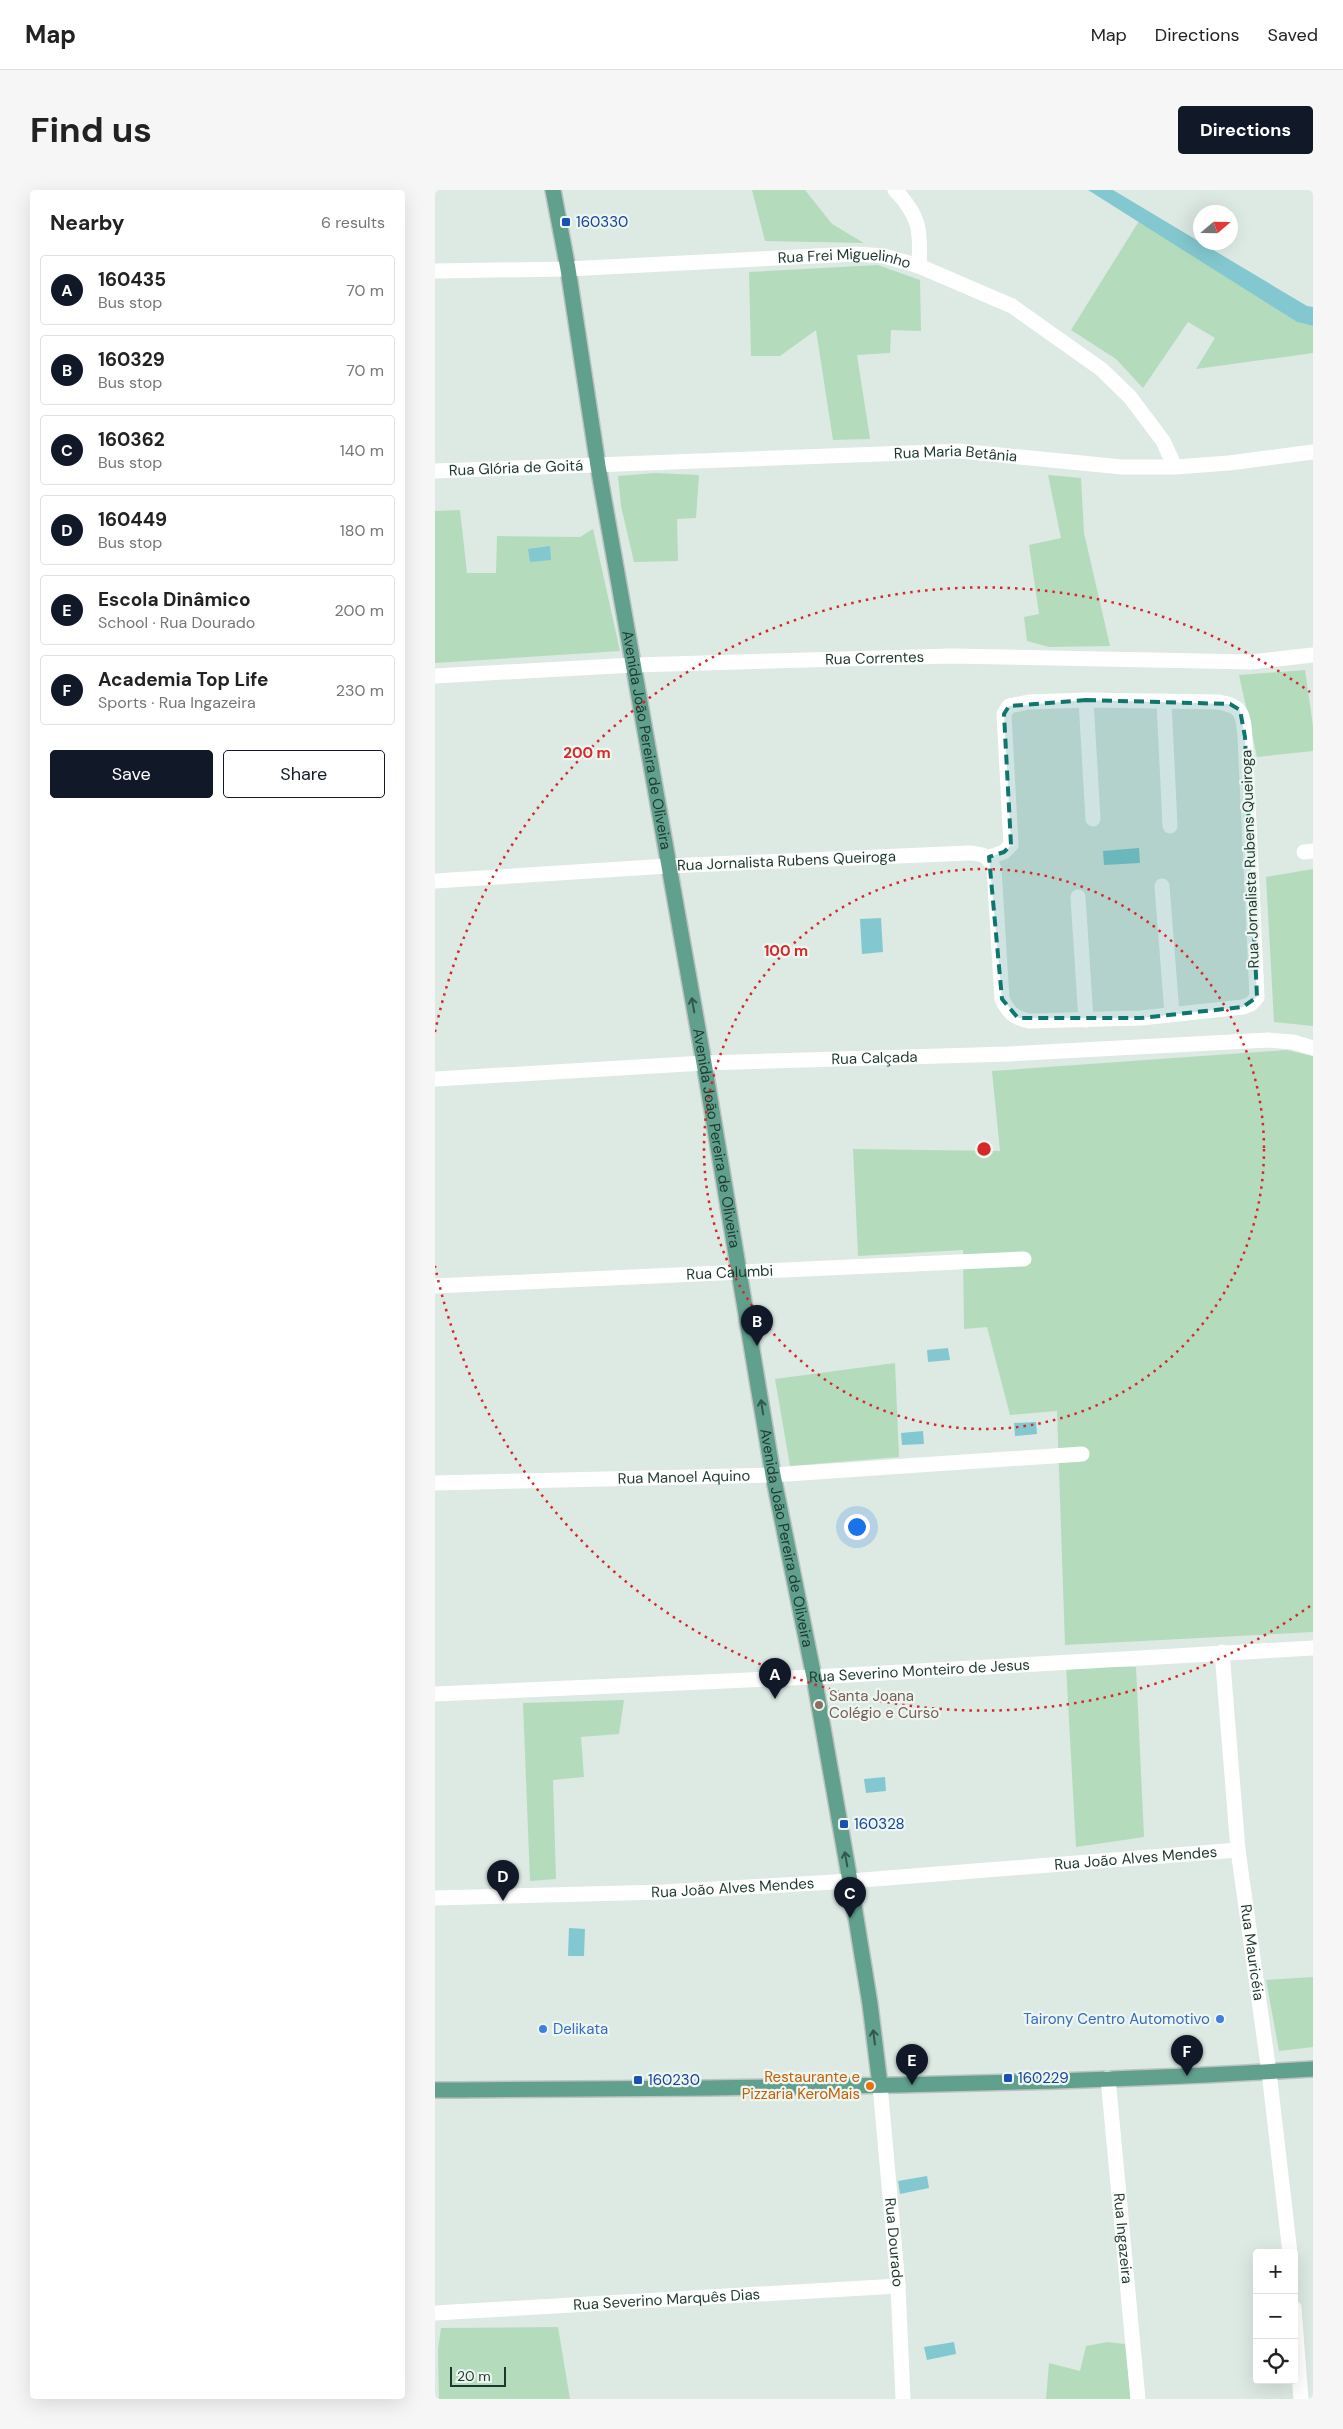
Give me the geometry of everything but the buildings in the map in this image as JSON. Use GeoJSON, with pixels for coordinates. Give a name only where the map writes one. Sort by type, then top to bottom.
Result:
{"type":"FeatureCollection","features":[{"type":"Feature","properties":{"kind":"main road","name":"Avenida João Pereira de Oliveira"},"geometry":{"type":"LineString","coordinates":[[553,190],[568,269],[598,466],[741,1273],[773,1475],[813,1677],[850,1881],[870,2004],[880,2086]]}},
{"type":"Feature","properties":{"kind":"main road"},"geometry":{"type":"LineString","coordinates":[[435,2090],[880,2086],[1313,2069]]}},
{"type":"Feature","properties":{"kind":"street"},"geometry":{"type":"LineString","coordinates":[[895,190],[911,208],[918,220],[921,240],[919,266]]}},
{"type":"Feature","properties":{"kind":"street","name":"Rua Frei Miguelinho"},"geometry":{"type":"LineString","coordinates":[[435,271],[568,269],[855,254],[884,256],[919,266],[1012,306],[1101,369],[1130,397],[1149,419],[1163,441],[1175,467]]}},
{"type":"Feature","properties":{"kind":"street","name":"Rua Maria Betânia"},"geometry":{"type":"LineString","coordinates":[[598,466],[959,451],[1122,467],[1175,467],[1229,463],[1313,452]]}},
{"type":"Feature","properties":{"kind":"street","name":"Rua Glória de Goitá"},"geometry":{"type":"LineString","coordinates":[[435,471],[598,466]]}},
{"type":"Feature","properties":{"kind":"street","name":"Rua Correntes"},"geometry":{"type":"LineString","coordinates":[[435,676],[634,665],[950,656],[1251,662],[1313,654]]}},
{"type":"Feature","properties":{"kind":"street"},"geometry":{"type":"LineString","coordinates":[[1086,700],[1093,819]]}},
{"type":"Feature","properties":{"kind":"street","name":"Rua Jornalista Rubens Queiroga"},"geometry":{"type":"LineString","coordinates":[[435,881],[668,866],[967,853],[984,854],[989,857],[994,869],[1002,999],[1008,1011],[1018,1018],[1029,1021],[1086,1020],[1172,1014],[1243,1007],[1251,1004],[1257,998],[1243,719],[1240,710],[1230,704],[1218,702],[1086,700],[1016,703],[1009,706],[1005,714],[1011,845],[1004,852],[989,857]]}},
{"type":"Feature","properties":{"kind":"street"},"geometry":{"type":"LineString","coordinates":[[1164,702],[1170,826]]}},
{"type":"Feature","properties":{"kind":"street"},"geometry":{"type":"LineString","coordinates":[[1162,886],[1172,1014]]}},
{"type":"Feature","properties":{"kind":"street"},"geometry":{"type":"LineString","coordinates":[[1078,897],[1086,1020]]}},
{"type":"Feature","properties":{"kind":"street","name":"Rua Calçada"},"geometry":{"type":"LineString","coordinates":[[435,1080],[704,1064],[1008,1054],[1268,1040],[1293,1042],[1313,1048]]}},
{"type":"Feature","properties":{"kind":"street","name":"Rua Calumbi"},"geometry":{"type":"LineString","coordinates":[[435,1286],[1024,1259]]}},
{"type":"Feature","properties":{"kind":"street","name":"Rua Manoel Aquino"},"geometry":{"type":"LineString","coordinates":[[435,1482],[773,1475],[1082,1454]]}},
{"type":"Feature","properties":{"kind":"street","name":"Rua Severino Monteiro de Jesus"},"geometry":{"type":"LineString","coordinates":[[435,1694],[813,1677],[1313,1648]]}},
{"type":"Feature","properties":{"kind":"street","name":"Rua Mauricéia"},"geometry":{"type":"LineString","coordinates":[[1223,1652],[1238,1850],[1269,2072],[1290,2249]]}},
{"type":"Feature","properties":{"kind":"street","name":"Rua João Alves Mendes"},"geometry":{"type":"LineString","coordinates":[[435,1898],[663,1892],[850,1881],[1238,1850]]}},
{"type":"Feature","properties":{"kind":"street","name":"Rua Ingazeira"},"geometry":{"type":"LineString","coordinates":[[1108,2078],[1138,2399]]}},
{"type":"Feature","properties":{"kind":"street","name":"Rua Dourado"},"geometry":{"type":"LineString","coordinates":[[880,2086],[898,2286],[903,2399]]}},
{"type":"Feature","properties":{"kind":"street","name":"Rua Severino Marquês Dias"},"geometry":{"type":"LineString","coordinates":[[435,2313],[898,2286]]}},
{"type":"Feature","properties":{"kind":"street"},"geometry":{"type":"LineString","coordinates":[[1296,2339],[1301,2399]]}},
{"type":"Feature","properties":{"kind":"highlighted area"},"geometry":{"type":"Polygon","coordinates":[[[1086,700],[1230,704],[1240,710],[1245,737],[1257,997],[1243,1007],[1141,1018],[1018,1018],[1002,999],[989,857],[1004,852],[1011,845],[1004,714],[1009,706],[1086,700]]]}},
{"type":"Feature","properties":{"kind":"green space"},"geometry":{"type":"Polygon","coordinates":[[[752,190],[805,190],[832,224],[864,243],[765,241],[752,190]]]}},
{"type":"Feature","properties":{"kind":"green space"},"geometry":{"type":"Polygon","coordinates":[[[1139,221],[1297,322],[1313,326],[1313,353],[1196,369],[1215,338],[1188,322],[1143,388],[1116,359],[1071,330],[1139,221]]]}},
{"type":"Feature","properties":{"kind":"green space"},"geometry":{"type":"Polygon","coordinates":[[[878,265],[920,280],[921,331],[891,330],[890,353],[857,355],[870,439],[833,440],[816,330],[780,356],[751,356],[749,272],[878,265]]]}},
{"type":"Feature","properties":{"kind":"green space"},"geometry":{"type":"Polygon","coordinates":[[[655,473],[699,475],[696,518],[677,519],[678,561],[634,562],[621,506],[618,476],[655,473]]]}},
{"type":"Feature","properties":{"kind":"green space"},"geometry":{"type":"Polygon","coordinates":[[[1048,475],[1081,478],[1084,533],[1110,646],[1049,647],[1027,641],[1024,617],[1039,614],[1029,545],[1061,538],[1048,475]]]}},
{"type":"Feature","properties":{"kind":"green space"},"geometry":{"type":"Polygon","coordinates":[[[460,510],[467,573],[496,573],[497,536],[580,537],[593,529],[620,651],[435,663],[435,511],[460,510]]]}},
{"type":"Feature","properties":{"kind":"green space"},"geometry":{"type":"Polygon","coordinates":[[[1305,670],[1313,726],[1313,751],[1257,757],[1239,675],[1305,670]]]}},
{"type":"Feature","properties":{"kind":"green space"},"geometry":{"type":"Polygon","coordinates":[[[1313,869],[1313,1026],[1274,1022],[1266,877],[1313,869]]]}},
{"type":"Feature","properties":{"kind":"green space"},"geometry":{"type":"Polygon","coordinates":[[[1286,1050],[1313,1056],[1313,1632],[1065,1645],[1057,1411],[1010,1415],[987,1327],[964,1329],[963,1250],[858,1256],[853,1149],[1000,1151],[992,1071],[1286,1050]]]}},
{"type":"Feature","properties":{"kind":"green space"},"geometry":{"type":"Polygon","coordinates":[[[895,1363],[899,1457],[790,1466],[775,1379],[895,1363]]]}},
{"type":"Feature","properties":{"kind":"green space"},"geometry":{"type":"Polygon","coordinates":[[[1066,1666],[1136,1667],[1144,1837],[1076,1847],[1066,1666]]]}},
{"type":"Feature","properties":{"kind":"green space"},"geometry":{"type":"Polygon","coordinates":[[[624,1700],[619,1734],[581,1737],[584,1777],[553,1780],[556,1879],[530,1881],[523,1703],[624,1700]]]}},
{"type":"Feature","properties":{"kind":"green space"},"geometry":{"type":"Polygon","coordinates":[[[1313,1977],[1313,2047],[1279,2051],[1266,1980],[1313,1977]]]}},
{"type":"Feature","properties":{"kind":"green space"},"geometry":{"type":"Polygon","coordinates":[[[558,2327],[570,2399],[439,2399],[438,2350],[441,2328],[558,2327]]]}},
{"type":"Feature","properties":{"kind":"green space"},"geometry":{"type":"Polygon","coordinates":[[[1108,2342],[1125,2344],[1131,2399],[1046,2399],[1049,2363],[1080,2371],[1086,2346],[1108,2342]]]}},
{"type":"Feature","properties":{"kind":"water"},"geometry":{"type":"Polygon","coordinates":[[[1088,190],[1113,190],[1193,238],[1193,250],[1213,250],[1307,306],[1313,307],[1313,326],[1297,322],[1088,190]]]}},
{"type":"Feature","properties":{"kind":"water"},"geometry":{"type":"Polygon","coordinates":[[[550,546],[551,560],[530,562],[528,549],[550,546]]]}},
{"type":"Feature","properties":{"kind":"water"},"geometry":{"type":"Polygon","coordinates":[[[1139,848],[1140,863],[1104,865],[1103,851],[1139,848]]]}},
{"type":"Feature","properties":{"kind":"water"},"geometry":{"type":"Polygon","coordinates":[[[881,918],[883,952],[862,954],[860,919],[881,918]]]}},
{"type":"Feature","properties":{"kind":"water"},"geometry":{"type":"Polygon","coordinates":[[[948,1348],[950,1360],[928,1362],[927,1350],[948,1348]]]}},
{"type":"Feature","properties":{"kind":"water"},"geometry":{"type":"Polygon","coordinates":[[[1036,1422],[1037,1434],[1015,1436],[1014,1423],[1036,1422]]]}},
{"type":"Feature","properties":{"kind":"water"},"geometry":{"type":"Polygon","coordinates":[[[923,1431],[924,1444],[902,1445],[901,1433],[923,1431]]]}},
{"type":"Feature","properties":{"kind":"water"},"geometry":{"type":"Polygon","coordinates":[[[885,1777],[886,1791],[866,1793],[864,1779],[885,1777]]]}},
{"type":"Feature","properties":{"kind":"water"},"geometry":{"type":"Polygon","coordinates":[[[569,1928],[585,1929],[584,1956],[568,1956],[569,1928]]]}},
{"type":"Feature","properties":{"kind":"water"},"geometry":{"type":"Polygon","coordinates":[[[927,2176],[929,2188],[900,2194],[898,2181],[927,2176]]]}},
{"type":"Feature","properties":{"kind":"water"},"geometry":{"type":"Polygon","coordinates":[[[954,2342],[956,2354],[927,2360],[924,2347],[954,2342]]]}},
{"type":"Feature","properties":{"kind":"place","name":"160330"},"geometry":{"type":"Point","coordinates":[566,222]}},
{"type":"Feature","properties":{"kind":"place","name":"160329"},"geometry":{"type":"Point","coordinates":[757,1346]}},
{"type":"Feature","properties":{"kind":"place","name":"160435"},"geometry":{"type":"Point","coordinates":[775,1699]}},
{"type":"Feature","properties":{"kind":"place","name":"Santa Joana Colégio e Curso"},"geometry":{"type":"Point","coordinates":[819,1705]}},
{"type":"Feature","properties":{"kind":"place","name":"160328"},"geometry":{"type":"Point","coordinates":[844,1824]}},
{"type":"Feature","properties":{"kind":"place","name":"160449"},"geometry":{"type":"Point","coordinates":[503,1901]}},
{"type":"Feature","properties":{"kind":"place","name":"160362"},"geometry":{"type":"Point","coordinates":[850,1918]}},
{"type":"Feature","properties":{"kind":"place","name":"Tairony Centro Automotivo"},"geometry":{"type":"Point","coordinates":[1220,2019]}},
{"type":"Feature","properties":{"kind":"place","name":"Delikata"},"geometry":{"type":"Point","coordinates":[543,2029]}},
{"type":"Feature","properties":{"kind":"place","name":"Academia Top Life"},"geometry":{"type":"Point","coordinates":[1187,2076]}},
{"type":"Feature","properties":{"kind":"place","name":"160229"},"geometry":{"type":"Point","coordinates":[1008,2078]}},
{"type":"Feature","properties":{"kind":"place","name":"160230"},"geometry":{"type":"Point","coordinates":[638,2080]}},
{"type":"Feature","properties":{"kind":"place","name":"Escola Dinâmico"},"geometry":{"type":"Point","coordinates":[912,2085]}},
{"type":"Feature","properties":{"kind":"place","name":"Restaurante e Pizzaria KeroMais"},"geometry":{"type":"Point","coordinates":[870,2086]}}]}
